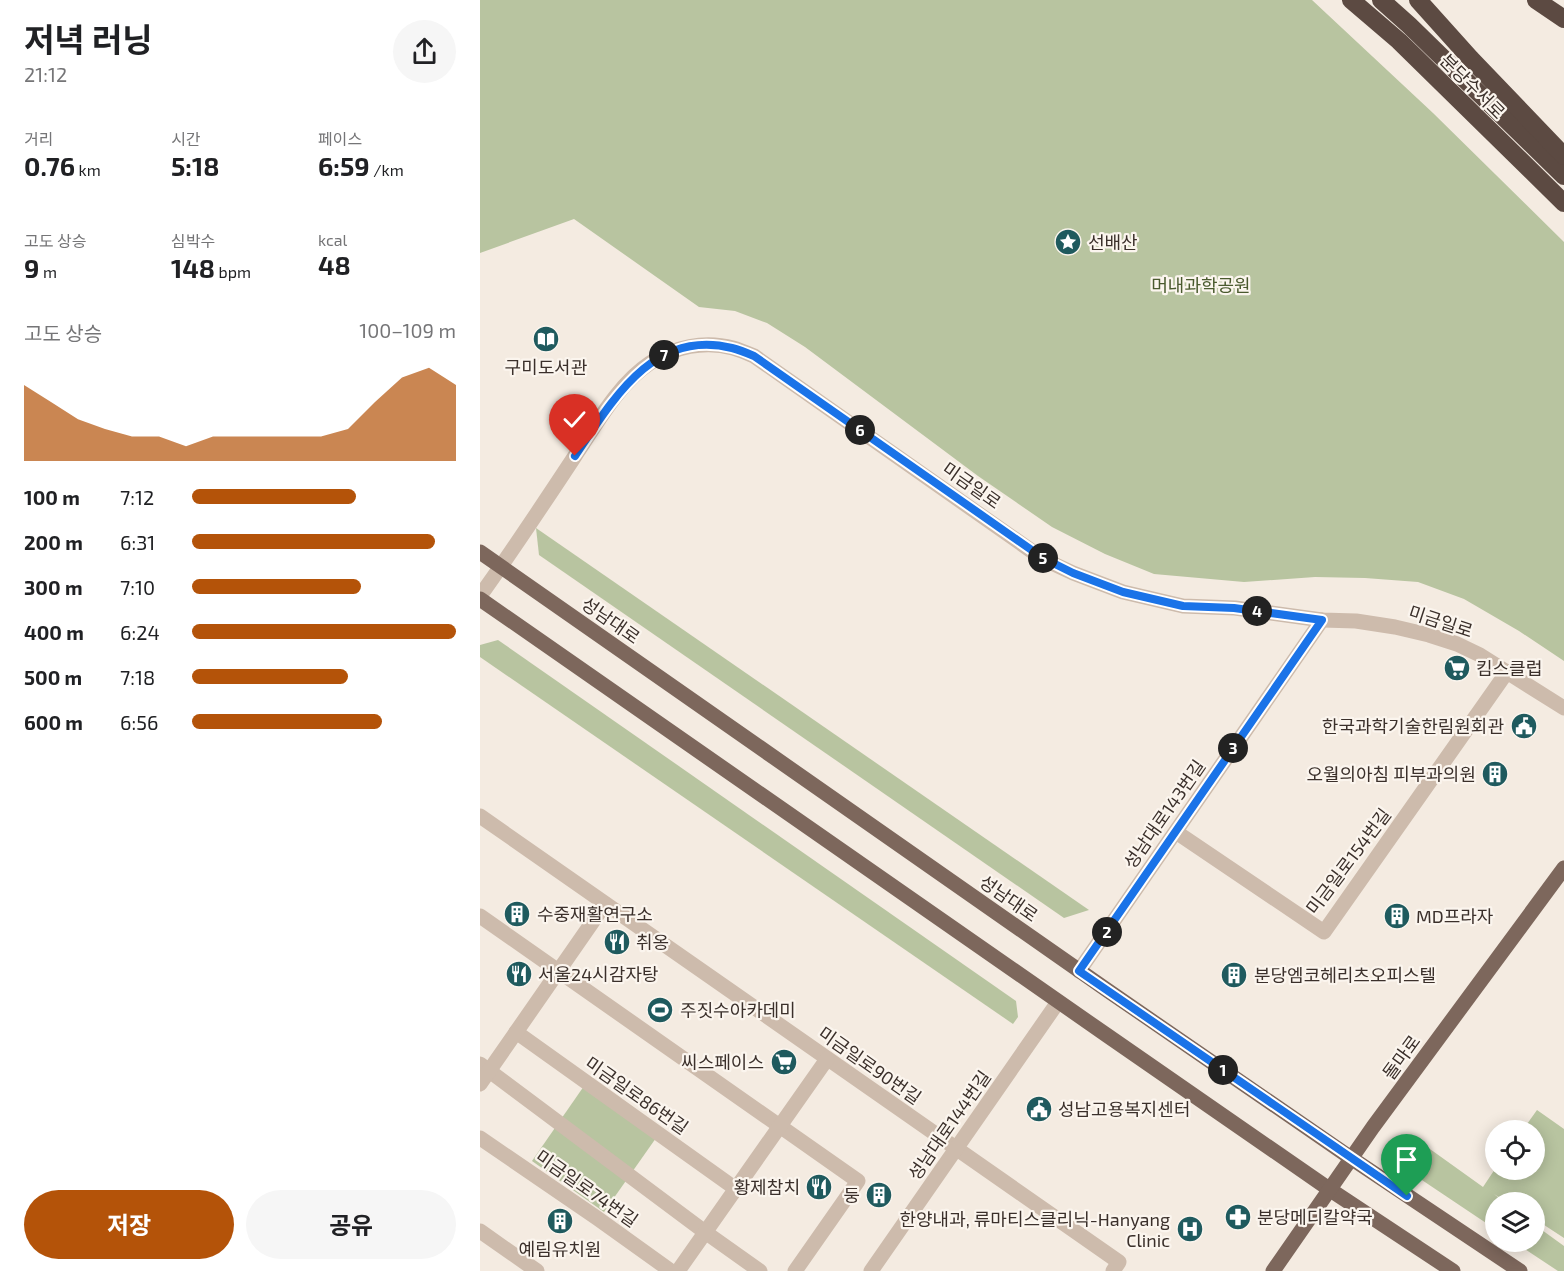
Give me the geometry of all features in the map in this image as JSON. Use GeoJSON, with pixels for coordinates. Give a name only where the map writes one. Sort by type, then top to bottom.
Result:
{"type":"FeatureCollection","features":[{"type":"Feature","properties":{"kind":"highway","name":"분당수서로"},"geometry":{"type":"LineString","coordinates":[[1351,0],[1399,41],[1564,203]]}},
{"type":"Feature","properties":{"kind":"highway","name":"분당수서로"},"geometry":{"type":"LineString","coordinates":[[1381,0],[1564,176]]}},
{"type":"Feature","properties":{"kind":"highway"},"geometry":{"type":"LineString","coordinates":[[1418,0],[1564,156]]}},
{"type":"Feature","properties":{"kind":"highway"},"geometry":{"type":"LineString","coordinates":[[1536,0],[1564,20]]}},
{"type":"Feature","properties":{"kind":"main road","name":"성남대로"},"geometry":{"type":"LineString","coordinates":[[480,552],[1079,971],[1520,1271]]}},
{"type":"Feature","properties":{"kind":"main road"},"geometry":{"type":"LineString","coordinates":[[480,597],[1058,1002],[1329,1189],[1453,1271]]}},
{"type":"Feature","properties":{"kind":"main road","name":"돌마로"},"geometry":{"type":"LineString","coordinates":[[1273,1271],[1351,1158],[1564,868]]}},
{"type":"Feature","properties":{"kind":"street","name":"미금일로"},"geometry":{"type":"LineString","coordinates":[[480,597],[603,414],[628,382],[649,364],[664,356],[685,347],[708,345],[732,348],[754,356],[1043,558],[1073,573],[1123,592],[1183,606],[1234,608],[1322,620],[1356,621],[1430,634],[1480,655],[1564,708]]}},
{"type":"Feature","properties":{"kind":"street","name":"성남대로143번길"},"geometry":{"type":"LineString","coordinates":[[1079,971],[1322,620]]}},
{"type":"Feature","properties":{"kind":"street","name":"미금일로154번길"},"geometry":{"type":"LineString","coordinates":[[1176,832],[1324,932],[1507,672]]}},
{"type":"Feature","properties":{"kind":"street","name":"미금일로90번길"},"geometry":{"type":"LineString","coordinates":[[480,816],[956,1149],[1116,1266]]}},
{"type":"Feature","properties":{"kind":"street"},"geometry":{"type":"LineString","coordinates":[[480,1084],[485,1067],[516,1032],[605,904]]}},
{"type":"Feature","properties":{"kind":"street"},"geometry":{"type":"LineString","coordinates":[[480,917],[858,1181],[795,1271]]}},
{"type":"Feature","properties":{"kind":"street","name":"성남대로144번길"},"geometry":{"type":"LineString","coordinates":[[871,1271],[1058,1002]]}},
{"type":"Feature","properties":{"kind":"street","name":"미금일로86번길"},"geometry":{"type":"LineString","coordinates":[[516,1032],[736,1189]]}},
{"type":"Feature","properties":{"kind":"street"},"geometry":{"type":"LineString","coordinates":[[678,1271],[827,1059]]}},
{"type":"Feature","properties":{"kind":"street"},"geometry":{"type":"LineString","coordinates":[[485,1067],[760,1271]]}},
{"type":"Feature","properties":{"kind":"street","name":"미금일로74번길"},"geometry":{"type":"LineString","coordinates":[[480,1137],[671,1271]]}},
{"type":"Feature","properties":{"kind":"street"},"geometry":{"type":"LineString","coordinates":[[480,1231],[537,1271]]}},
{"type":"Feature","properties":{"kind":"green space","name":"머내과학공원"},"geometry":{"type":"Polygon","coordinates":[[[480,0],[1312,0],[1433,113],[1564,242],[1564,661],[1464,599],[1418,582],[1315,577],[1244,582],[1154,574],[1105,554],[1052,527],[978,476],[805,347],[767,323],[735,311],[699,307],[574,219],[480,253],[480,0]]]}},
{"type":"Feature","properties":{"kind":"green space"},"geometry":{"type":"Polygon","coordinates":[[[536,528],[1089,910],[1064,918],[539,555],[536,528]]]}},
{"type":"Feature","properties":{"kind":"green space"},"geometry":{"type":"Polygon","coordinates":[[[498,640],[1016,1001],[1018,1017],[1013,1024],[480,657],[480,645],[498,640]]]}},
{"type":"Feature","properties":{"kind":"green space"},"geometry":{"type":"Polygon","coordinates":[[[584,1086],[656,1138],[604,1212],[532,1161],[584,1086]]]}},
{"type":"Feature","properties":{"kind":"green space"},"geometry":{"type":"Polygon","coordinates":[[[1537,1110],[1564,1129],[1564,1238],[1545,1226],[1545,1192],[1485,1192],[1485,1222],[1398,1164],[1416,1139],[1483,1187],[1488,1180],[1545,1180],[1545,1120],[1530,1120],[1537,1110]]]}},
{"type":"Feature","properties":{"kind":"green space"},"geometry":{"type":"Polygon","coordinates":[[[1545,1232],[1564,1246],[1564,1271],[1558,1271],[1529,1252],[1545,1252],[1545,1232]]]}},
{"type":"Feature","properties":{"kind":"place","name":"선배산"},"geometry":{"type":"Point","coordinates":[1068,242]}},
{"type":"Feature","properties":{"kind":"place","name":"구미도서관"},"geometry":{"type":"Point","coordinates":[546,339]}},
{"type":"Feature","properties":{"kind":"place","name":"킴스클럽"},"geometry":{"type":"Point","coordinates":[1457,668]}},
{"type":"Feature","properties":{"kind":"place","name":"한국과학기술한림원회관"},"geometry":{"type":"Point","coordinates":[1524,726]}},
{"type":"Feature","properties":{"kind":"place","name":"오월의아침 피부과의원"},"geometry":{"type":"Point","coordinates":[1495,774]}},
{"type":"Feature","properties":{"kind":"place","name":"수중재활연구소"},"geometry":{"type":"Point","coordinates":[517,914]}},
{"type":"Feature","properties":{"kind":"place","name":"MD프라자"},"geometry":{"type":"Point","coordinates":[1397,916]}},
{"type":"Feature","properties":{"kind":"place","name":"취옹"},"geometry":{"type":"Point","coordinates":[617,942]}},
{"type":"Feature","properties":{"kind":"place","name":"서울24시감자탕"},"geometry":{"type":"Point","coordinates":[519,974]}},
{"type":"Feature","properties":{"kind":"place","name":"분당엠코헤리츠오피스텔"},"geometry":{"type":"Point","coordinates":[1234,975]}},
{"type":"Feature","properties":{"kind":"place","name":"주짓수아카데미"},"geometry":{"type":"Point","coordinates":[660,1010]}},
{"type":"Feature","properties":{"kind":"place","name":"씨스페이스"},"geometry":{"type":"Point","coordinates":[784,1062]}},
{"type":"Feature","properties":{"kind":"place","name":"성남고용복지센터"},"geometry":{"type":"Point","coordinates":[1039,1109]}},
{"type":"Feature","properties":{"kind":"place","name":"황제참치"},"geometry":{"type":"Point","coordinates":[819,1187]}},
{"type":"Feature","properties":{"kind":"place","name":"둥"},"geometry":{"type":"Point","coordinates":[879,1195]}},
{"type":"Feature","properties":{"kind":"place","name":"분당메디칼약국"},"geometry":{"type":"Point","coordinates":[1238,1217]}},
{"type":"Feature","properties":{"kind":"place","name":"예림유치원"},"geometry":{"type":"Point","coordinates":[560,1221]}},
{"type":"Feature","properties":{"kind":"place","name":"한양내과, 류마티스클리닉-Hanyang Clinic"},"geometry":{"type":"Point","coordinates":[1190,1229]}},
{"type":"Feature","properties":{"kind":"route"},"geometry":{"type":"LineString","coordinates":[[575,456],[628,382],[649,364],[685,347],[708,345],[732,348],[754,356],[1043,558],[1073,573],[1123,592],[1183,606],[1234,608],[1322,620],[1079,971],[1407,1196]]}}]}
